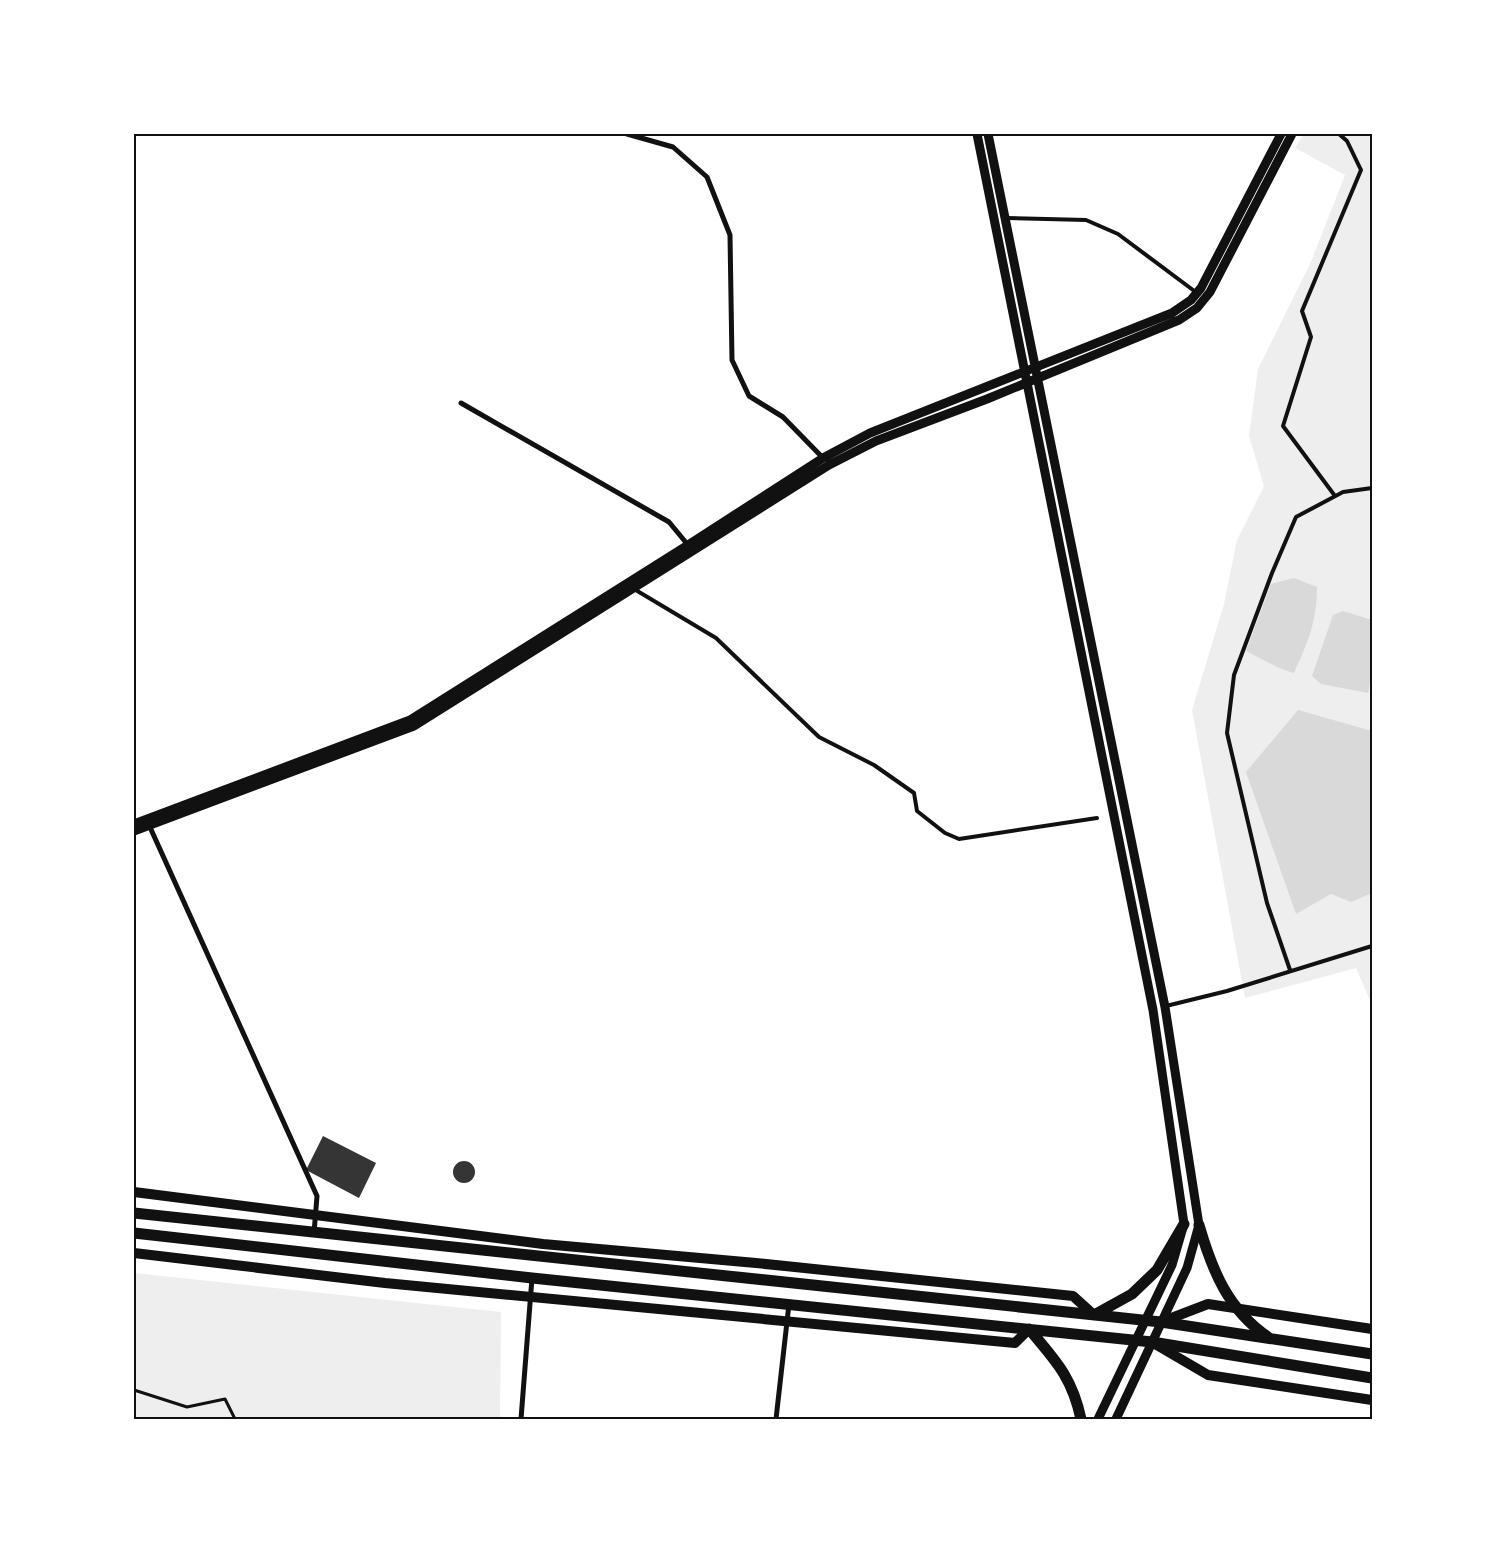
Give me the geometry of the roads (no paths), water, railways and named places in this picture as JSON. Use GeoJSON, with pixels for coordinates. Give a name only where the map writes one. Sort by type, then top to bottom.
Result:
{"type":"FeatureCollection","features":[{"type":"Feature","properties":{"kind":"main road"},"geometry":{"type":"LineString","coordinates":[[134,1192],[543,1244],[756,1262],[1073,1296],[1094,1315]]}},
{"type":"Feature","properties":{"kind":"main road"},"geometry":{"type":"LineString","coordinates":[[134,1213],[1161,1322],[1372,1354]]}},
{"type":"Feature","properties":{"kind":"main road"},"geometry":{"type":"LineString","coordinates":[[1094,1315],[1132,1294],[1157,1270],[1184,1224]]}},
{"type":"Feature","properties":{"kind":"main road"},"geometry":{"type":"LineString","coordinates":[[1199,1225],[1211,1266],[1235,1308],[1256,1328],[1272,1339]]}},
{"type":"Feature","properties":{"kind":"main road"},"geometry":{"type":"LineString","coordinates":[[134,1233],[532,1278],[1135,1340],[1372,1378]]}},
{"type":"Feature","properties":{"kind":"main road"},"geometry":{"type":"LineString","coordinates":[[134,1253],[530,1298],[1015,1344],[1029,1329]]}},
{"type":"Feature","properties":{"kind":"main road"},"geometry":{"type":"LineString","coordinates":[[1161,1322],[1208,1304],[1372,1329]]}},
{"type":"Feature","properties":{"kind":"main road"},"geometry":{"type":"LineString","coordinates":[[1029,1329],[1063,1368],[1076,1395],[1082,1419]]}},
{"type":"Feature","properties":{"kind":"main road"},"geometry":{"type":"LineString","coordinates":[[1152,1342],[1208,1375],[1372,1400]]}},
{"type":"Feature","properties":{"kind":"street"},"geometry":{"type":"LineString","coordinates":[[627,134],[673,147],[707,177],[730,235],[732,360],[749,396],[784,417],[826,461]]}},
{"type":"Feature","properties":{"kind":"street"},"geometry":{"type":"LineString","coordinates":[[977,134],[1153,1010],[1184,1224],[1172,1265],[1098,1419]]}},
{"type":"Feature","properties":{"kind":"street"},"geometry":{"type":"LineString","coordinates":[[988,134],[1165,1007],[1199,1225],[1187,1268],[1116,1419]]}},
{"type":"Feature","properties":{"kind":"street"},"geometry":{"type":"LineString","coordinates":[[134,831],[147,822],[410,720],[870,433],[1172,313],[1197,294],[1280,134]]}},
{"type":"Feature","properties":{"kind":"street"},"geometry":{"type":"LineString","coordinates":[[134,824],[147,822],[414,726],[634,590],[826,461],[1038,378],[1179,320],[1197,308],[1210,292],[1292,134]]}},
{"type":"Feature","properties":{"kind":"street"},"geometry":{"type":"LineString","coordinates":[[461,404],[669,522],[688,545]]}},
{"type":"Feature","properties":{"kind":"street"},"geometry":{"type":"LineString","coordinates":[[147,822],[317,1196],[314,1233]]}},
{"type":"Feature","properties":{"kind":"street"},"geometry":{"type":"LineString","coordinates":[[521,1419],[532,1278]]}},
{"type":"Feature","properties":{"kind":"street"},"geometry":{"type":"LineString","coordinates":[[776,1419],[789,1303]]}},
{"type":"Feature","properties":{"kind":"lane"},"geometry":{"type":"LineString","coordinates":[[1335,496],[1284,426],[1311,337],[1302,311],[1361,170],[1347,141],[1339,134]]}},
{"type":"Feature","properties":{"kind":"lane"},"geometry":{"type":"LineString","coordinates":[[1005,218],[1086,220],[1118,234],[1197,294]]}},
{"type":"Feature","properties":{"kind":"lane"},"geometry":{"type":"LineString","coordinates":[[1290,970],[1267,903],[1227,733],[1234,675],[1272,573],[1296,517],[1343,492],[1372,488]]}},
{"type":"Feature","properties":{"kind":"lane"},"geometry":{"type":"LineString","coordinates":[[634,590],[716,638],[819,737],[874,765],[914,793],[917,811],[945,833],[959,840],[1097,818]]}},
{"type":"Feature","properties":{"kind":"lane"},"geometry":{"type":"LineString","coordinates":[[1165,1007],[1227,991],[1372,946]]}}]}
